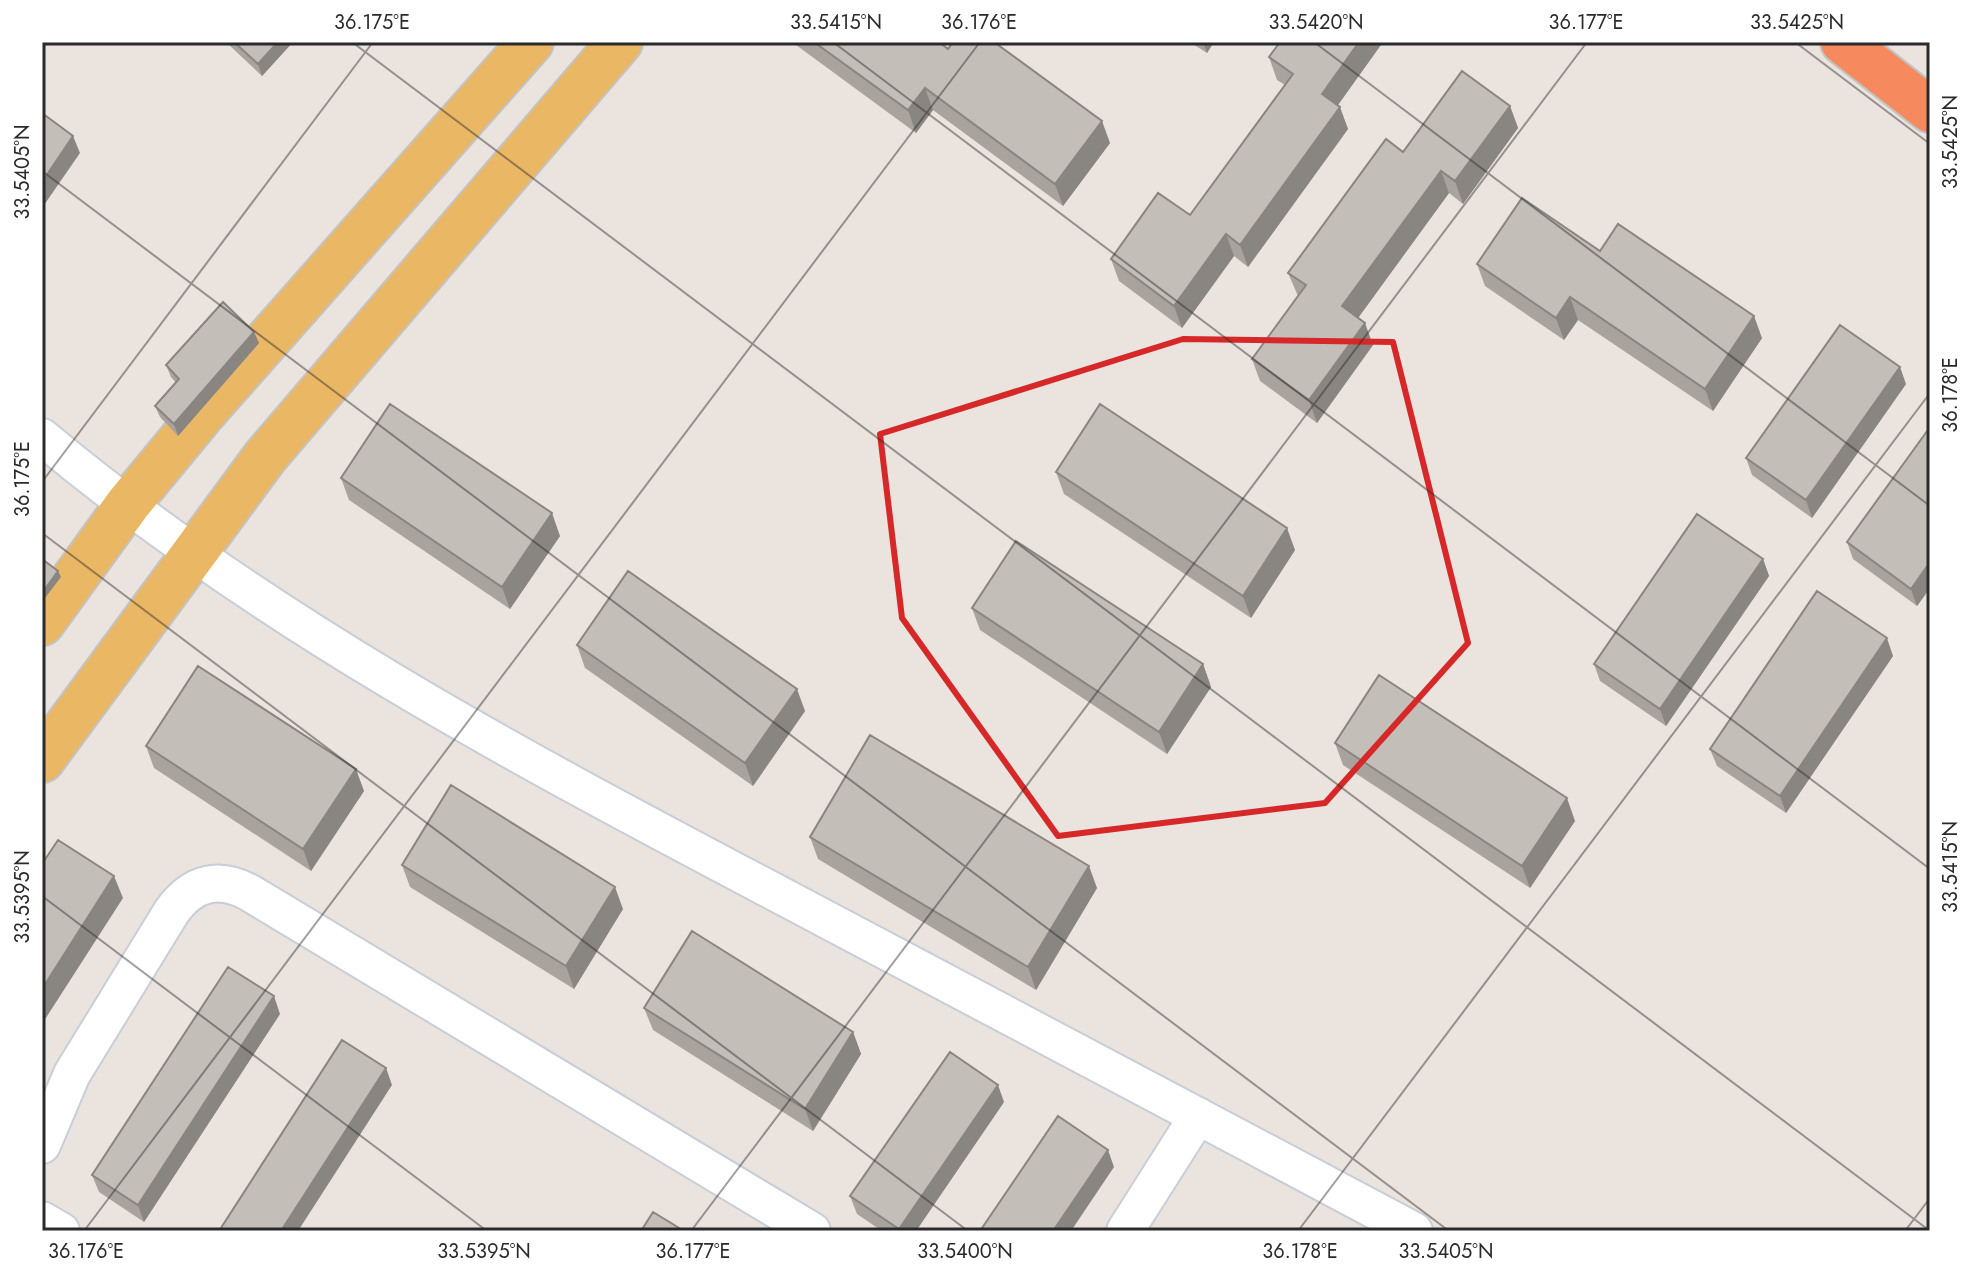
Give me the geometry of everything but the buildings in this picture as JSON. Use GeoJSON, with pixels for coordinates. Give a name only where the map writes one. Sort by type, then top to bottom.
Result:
{"type":"FeatureCollection","features":[{"type":"Feature","properties":{"kind":"highway"},"geometry":{"type":"LineString","coordinates":[[1843,42],[1930,110]]}},
{"type":"Feature","properties":{"kind":"main road"},"geometry":{"type":"LineString","coordinates":[[42,623],[128,504],[204,412],[531,42]]}},
{"type":"Feature","properties":{"kind":"main road"},"geometry":{"type":"LineString","coordinates":[[42,760],[194,551],[344,361],[620,42]]}},
{"type":"Feature","properties":{"kind":"street"},"geometry":{"type":"LineString","coordinates":[[42,437],[128,504],[318,636],[529,763],[1414,1231]]}},
{"type":"Feature","properties":{"kind":"street"},"geometry":{"type":"LineString","coordinates":[[42,1145],[72,1074],[172,911],[183,896],[198,886],[225,883],[250,893],[812,1231]]}},
{"type":"Feature","properties":{"kind":"street"},"geometry":{"type":"LineString","coordinates":[[1125,1231],[1198,1116]]}},
{"type":"Feature","properties":{"kind":"street"},"geometry":{"type":"LineString","coordinates":[[42,1220],[61,1231]]}},
{"type":"Feature","properties":{"kind":"highlighted area"},"geometry":{"type":"Polygon","coordinates":[[[1183,339],[1393,342],[1468,643],[1325,803],[1058,836],[902,618],[880,434],[1183,339]]]}}]}
